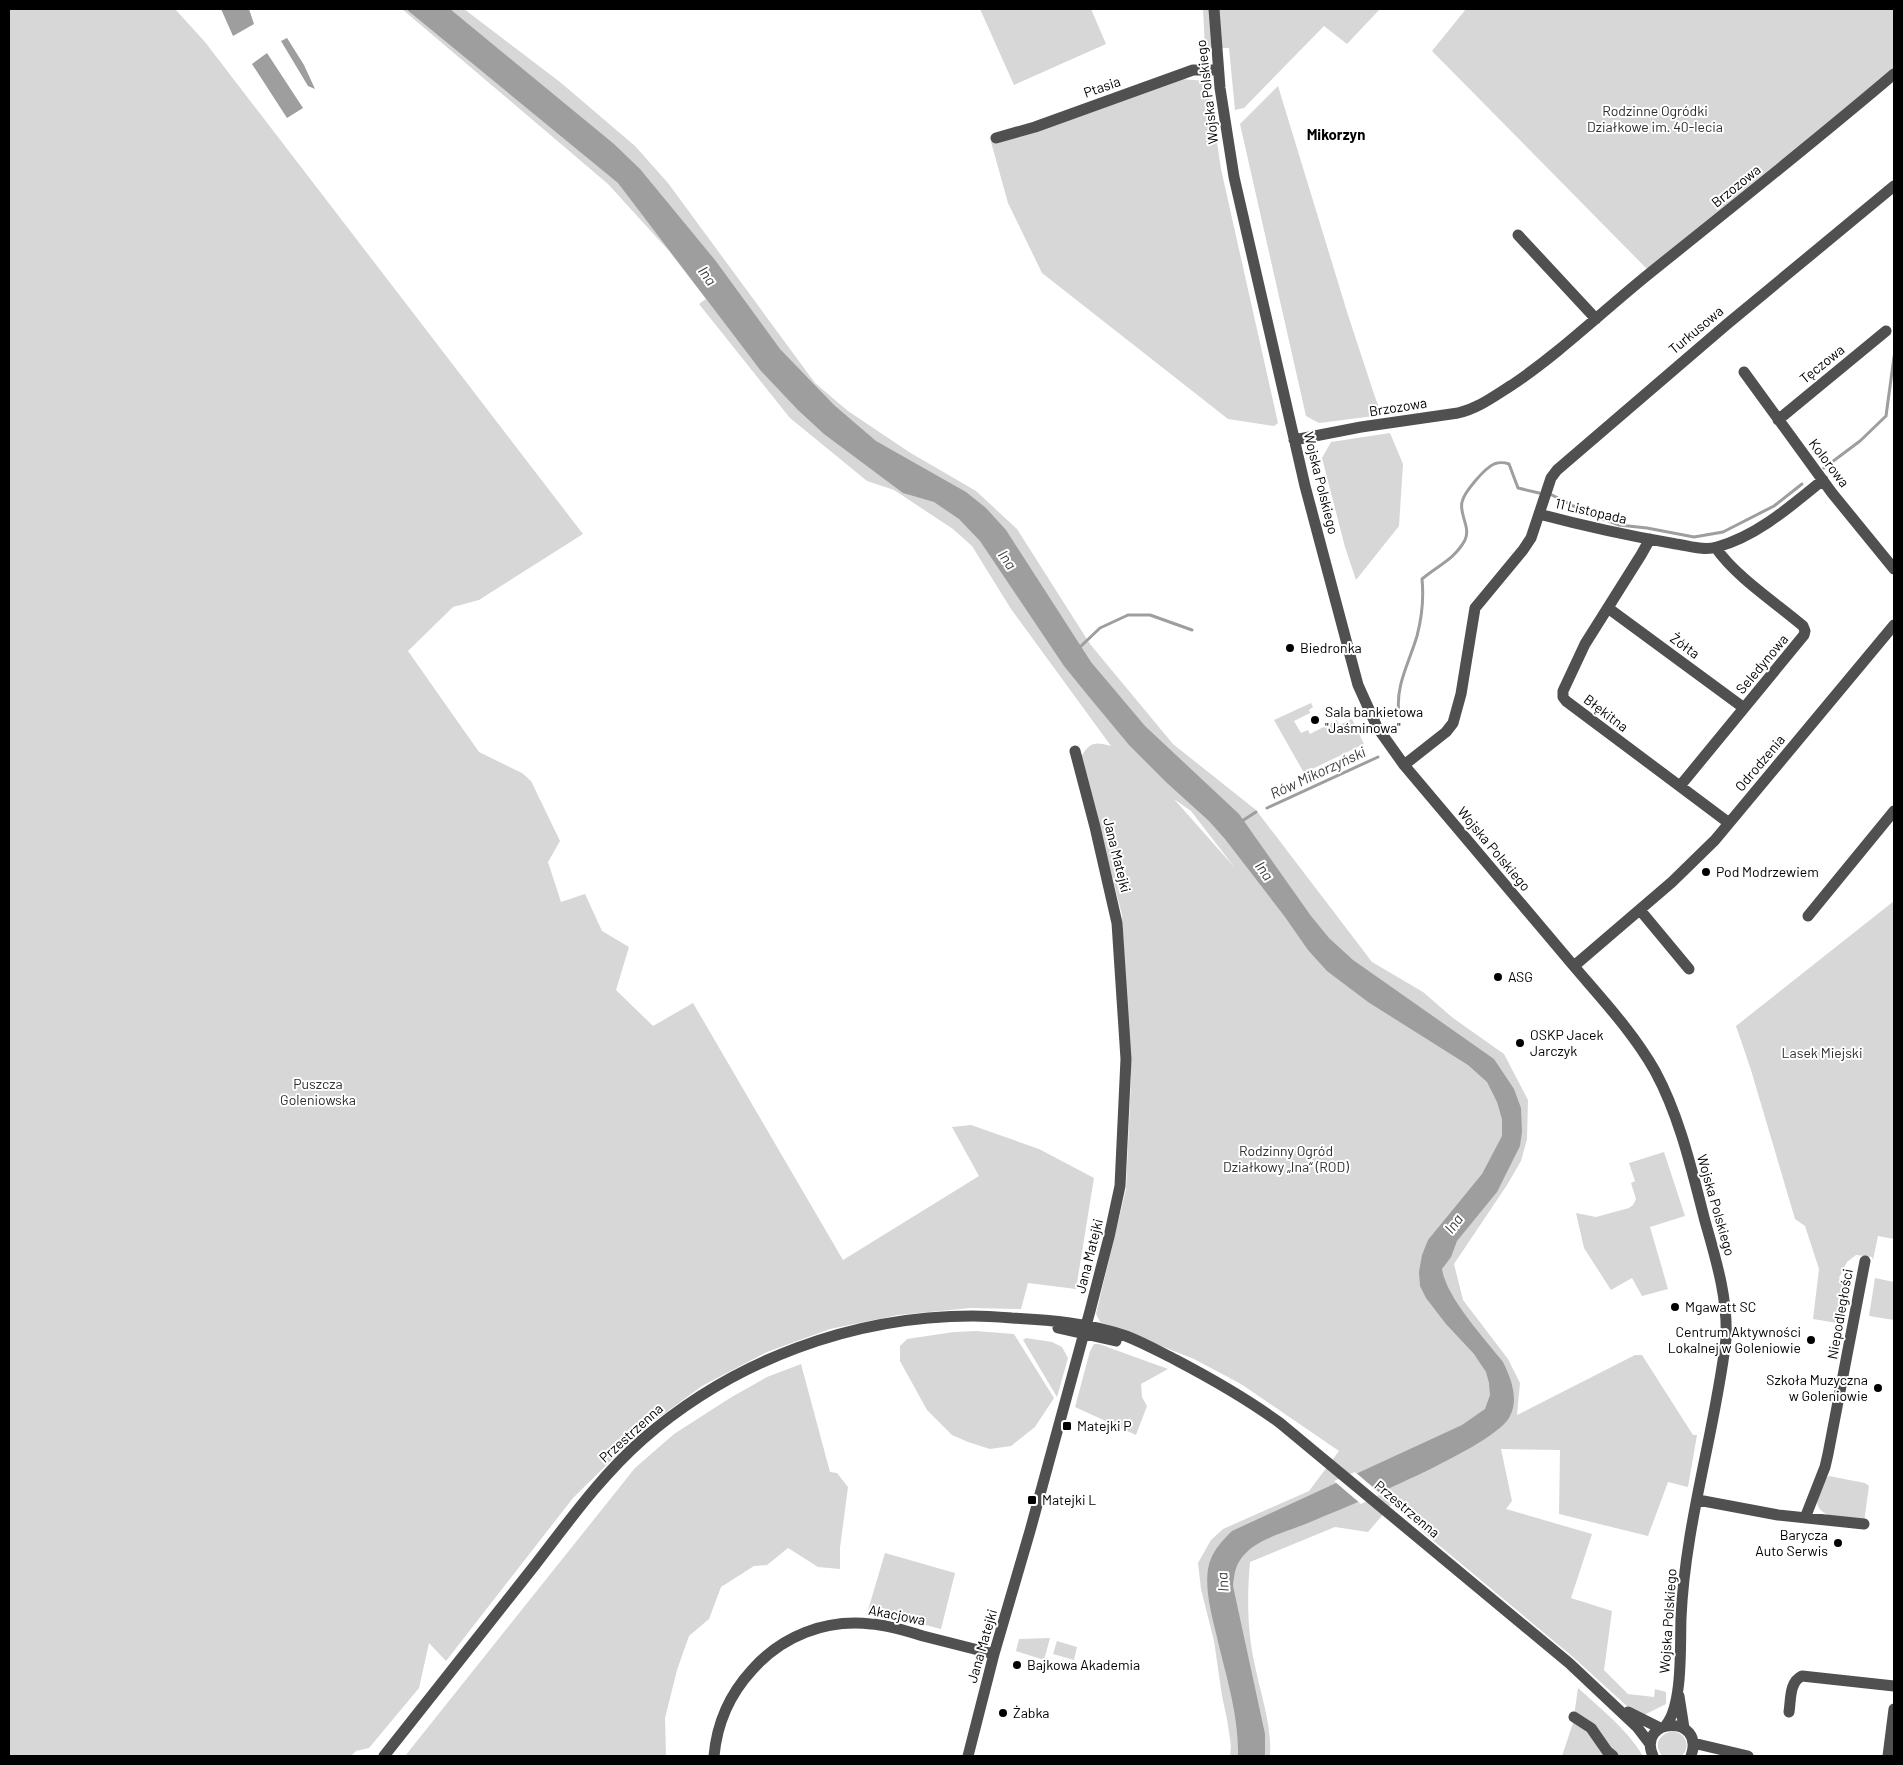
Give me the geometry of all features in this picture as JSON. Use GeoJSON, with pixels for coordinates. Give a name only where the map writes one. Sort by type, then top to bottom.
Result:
{"type":"FeatureCollection","features":[{"type":"Feature","properties":{"kind":"street","name":"Wojska Polskiego"},"geometry":{"type":"LineString","coordinates":[[1214,9],[1224,124],[1234,177],[1294,440],[1358,684],[1377,727],[1404,765],[1609,1008],[1647,1058],[1664,1090],[1684,1146],[1719,1273],[1727,1310],[1726,1339],[1682,1594],[1678,1689],[1684,1728]]}},
{"type":"Feature","properties":{"kind":"street","name":"Ptasia"},"geometry":{"type":"LineString","coordinates":[[996,138],[1035,127],[1192,70],[1218,70]]}},
{"type":"Feature","properties":{"kind":"street","name":"Brzozowa"},"geometry":{"type":"LineString","coordinates":[[1294,440],[1472,410],[1527,374],[1794,158],[1894,74]]}},
{"type":"Feature","properties":{"kind":"street","name":"Turkusowa"},"geometry":{"type":"LineString","coordinates":[[1539,514],[1550,478],[1556,470],[1726,325],[1894,186]]}},
{"type":"Feature","properties":{"kind":"street"},"geometry":{"type":"LineString","coordinates":[[1518,235],[1596,319]]}},
{"type":"Feature","properties":{"kind":"street","name":"Tęczowa"},"geometry":{"type":"LineString","coordinates":[[1778,420],[1886,331]]}},
{"type":"Feature","properties":{"kind":"street","name":"Kolorowa"},"geometry":{"type":"LineString","coordinates":[[1744,372],[1823,480],[1894,569]]}},
{"type":"Feature","properties":{"kind":"street","name":"11 Listopada"},"geometry":{"type":"LineString","coordinates":[[1404,765],[1446,732],[1453,723],[1461,694],[1475,608],[1523,550],[1530,538],[1539,514],[1650,539],[1698,548],[1716,548],[1772,520],[1823,480]]}},
{"type":"Feature","properties":{"kind":"street","name":"Błękitna"},"geometry":{"type":"LineString","coordinates":[[1650,539],[1575,663],[1563,691],[1563,697],[1729,823]]}},
{"type":"Feature","properties":{"kind":"street","name":"Seledynowa"},"geometry":{"type":"LineString","coordinates":[[1680,786],[1800,642],[1805,631],[1802,626],[1722,557],[1716,548]]}},
{"type":"Feature","properties":{"kind":"street","name":"Żółta"},"geometry":{"type":"LineString","coordinates":[[1608,608],[1744,708]]}},
{"type":"Feature","properties":{"kind":"street","name":"Odrodzenia"},"geometry":{"type":"LineString","coordinates":[[1574,966],[1685,869],[1729,823],[1894,625]]}},
{"type":"Feature","properties":{"kind":"street","name":"Jana Matejki"},"geometry":{"type":"LineString","coordinates":[[968,1756],[994,1654],[1030,1531],[1085,1329],[1120,1186],[1126,1059],[1117,923],[1075,751]]}},
{"type":"Feature","properties":{"kind":"street"},"geometry":{"type":"LineString","coordinates":[[1808,916],[1894,811]]}},
{"type":"Feature","properties":{"kind":"street"},"geometry":{"type":"LineString","coordinates":[[1640,910],[1689,969]]}},
{"type":"Feature","properties":{"kind":"street","name":"Niepodległości"},"geometry":{"type":"LineString","coordinates":[[1805,1518],[1825,1467],[1865,1260]]}},
{"type":"Feature","properties":{"kind":"street","name":"Przestrzenna"},"geometry":{"type":"LineString","coordinates":[[384,1756],[592,1491],[641,1441],[668,1418],[726,1380],[771,1358],[843,1333],[907,1320],[947,1316],[1058,1320],[1085,1329],[1126,1336],[1216,1380],[1252,1402],[1569,1663],[1640,1730],[1651,1753]]}},
{"type":"Feature","properties":{"kind":"street"},"geometry":{"type":"LineString","coordinates":[[1698,1500],[1805,1518],[1864,1524]]}},
{"type":"Feature","properties":{"kind":"street","name":"Akacjowa"},"geometry":{"type":"LineString","coordinates":[[714,1756],[716,1738],[722,1716],[746,1677],[763,1658],[777,1647],[811,1630],[838,1623],[872,1624],[994,1654]]}},
{"type":"Feature","properties":{"kind":"street"},"geometry":{"type":"LineString","coordinates":[[1789,1712],[1793,1684],[1796,1679],[1802,1676],[1894,1686]]}},
{"type":"Feature","properties":{"kind":"street","name":"Wojska Polskiego"},"geometry":{"type":"LineString","coordinates":[[1651,1753],[1652,1738],[1671,1718],[1678,1689]]}},
{"type":"Feature","properties":{"kind":"street","name":"Przestrzenna"},"geometry":{"type":"LineString","coordinates":[[1608,1699],[1628,1713],[1663,1727],[1678,1726],[1684,1728]]}},
{"type":"Feature","properties":{"kind":"street"},"geometry":{"type":"LineString","coordinates":[[1888,1756],[1894,1709]]}},
{"type":"Feature","properties":{"kind":"street"},"geometry":{"type":"LineString","coordinates":[[1574,1716],[1591,1728],[1607,1751],[1613,1756]]}},
{"type":"Feature","properties":{"kind":"street"},"geometry":{"type":"LineString","coordinates":[[1684,1728],[1688,1732],[1693,1744],[1691,1756]]}},
{"type":"Feature","properties":{"kind":"street"},"geometry":{"type":"LineString","coordinates":[[1693,1744],[1744,1756]]}},
{"type":"Feature","properties":{"kind":"street"},"geometry":{"type":"LineString","coordinates":[[1710,1756],[1744,1756]]}},
{"type":"Feature","properties":{"kind":"green space","name":"Puszcza Goleniowska"},"geometry":{"type":"Polygon","coordinates":[[[9,9],[175,9],[205,42],[583,534],[479,600],[453,607],[408,651],[479,752],[522,773],[531,781],[560,841],[548,862],[561,902],[585,894],[602,931],[629,947],[616,990],[653,1026],[693,1003],[843,1260],[979,1176],[952,1127],[971,1125],[1039,1149],[1094,1178],[1076,1289],[1028,1283],[1021,1309],[971,1308],[898,1315],[830,1329],[767,1352],[702,1386],[642,1430],[573,1498],[446,1661],[429,1643],[419,1688],[369,1748],[356,1751],[351,1756],[9,1756],[9,9]]]}},
{"type":"Feature","properties":{"kind":"green space","name":"Rodzinny Ogród Działkowy „Ina“ (ROD)"},"geometry":{"type":"Polygon","coordinates":[[[402,9],[464,9],[560,82],[635,146],[668,183],[815,383],[848,411],[909,452],[976,491],[1017,529],[1090,644],[1173,744],[1256,810],[1372,962],[1423,992],[1453,1018],[1504,1054],[1528,1100],[1527,1139],[1521,1161],[1507,1185],[1454,1264],[1463,1300],[1508,1359],[1520,1383],[1517,1415],[1635,1355],[1642,1355],[1693,1435],[1697,1435],[1688,1487],[1668,1482],[1648,1536],[1559,1514],[1560,1450],[1501,1449],[1512,1501],[1506,1509],[1592,1534],[1571,1598],[1612,1611],[1604,1670],[1628,1694],[1654,1697],[1655,1689],[1666,1692],[1666,1704],[1644,1715],[1630,1709],[1573,1657],[1423,1532],[1393,1503],[1368,1532],[1335,1527],[1250,1562],[1248,1601],[1250,1640],[1268,1722],[1270,1756],[1230,1756],[1231,1746],[1227,1719],[1214,1641],[1201,1589],[1198,1563],[1211,1540],[1223,1529],[1309,1491],[1339,1451],[1241,1384],[1194,1359],[1100,1322],[1096,1314],[1126,1189],[1131,1080],[1122,915],[1081,757],[1090,745],[1101,744],[1111,746],[1011,609],[972,546],[953,529],[894,490],[867,481],[790,418],[699,304],[706,299],[669,251],[608,184],[402,9]],[[1174,799],[1235,868],[1191,811],[1174,799]]]}},
{"type":"Feature","properties":{"kind":"green space"},"geometry":{"type":"Polygon","coordinates":[[[980,9],[1091,9],[1106,44],[1014,85],[980,9]]]}},
{"type":"Feature","properties":{"kind":"green space"},"geometry":{"type":"Polygon","coordinates":[[[1203,9],[1380,9],[1347,44],[1324,26],[1244,108],[1235,110],[1229,48],[1205,48],[1203,9]]]}},
{"type":"Feature","properties":{"kind":"green space","name":"Rodzinne Ogródki Działkowe im. 40-lecia"},"geometry":{"type":"Polygon","coordinates":[[[1466,9],[1894,9],[1894,68],[1647,269],[1432,51],[1466,9]]]}},
{"type":"Feature","properties":{"kind":"green space"},"geometry":{"type":"Polygon","coordinates":[[[1179,79],[1208,81],[1221,169],[1278,423],[1274,426],[1228,419],[1042,273],[1008,203],[991,142],[1089,113],[1179,79]]]}},
{"type":"Feature","properties":{"kind":"green space"},"geometry":{"type":"Polygon","coordinates":[[[1278,86],[1348,315],[1382,415],[1319,423],[1306,416],[1240,124],[1278,86]]]}},
{"type":"Feature","properties":{"kind":"green space"},"geometry":{"type":"Polygon","coordinates":[[[1390,433],[1403,464],[1399,526],[1356,580],[1345,547],[1322,458],[1331,442],[1390,433]]]}},
{"type":"Feature","properties":{"kind":"green space"},"geometry":{"type":"Polygon","coordinates":[[[1311,703],[1313,707],[1309,710],[1310,713],[1294,721],[1301,733],[1308,730],[1310,734],[1337,720],[1339,725],[1352,719],[1364,744],[1304,773],[1274,720],[1311,703]]]}},
{"type":"Feature","properties":{"kind":"green space","name":"Lasek Miejski"},"geometry":{"type":"Polygon","coordinates":[[[1894,901],[1894,1239],[1878,1236],[1873,1260],[1872,1257],[1856,1255],[1847,1262],[1839,1278],[1843,1284],[1850,1284],[1843,1324],[1813,1319],[1819,1269],[1805,1226],[1795,1219],[1736,1026],[1894,901]]]}},
{"type":"Feature","properties":{"kind":"green space"},"geometry":{"type":"Polygon","coordinates":[[[1664,1152],[1685,1216],[1650,1227],[1668,1289],[1642,1296],[1632,1278],[1611,1290],[1584,1248],[1576,1213],[1596,1217],[1629,1208],[1636,1199],[1631,1183],[1635,1181],[1629,1163],[1664,1152]]]}},
{"type":"Feature","properties":{"kind":"green space"},"geometry":{"type":"Polygon","coordinates":[[[1875,1278],[1894,1282],[1894,1320],[1869,1316],[1875,1278]]]}},
{"type":"Feature","properties":{"kind":"green space"},"geometry":{"type":"Polygon","coordinates":[[[976,1331],[1014,1334],[1054,1398],[1035,1427],[1011,1446],[990,1449],[952,1435],[927,1410],[900,1361],[900,1346],[907,1339],[954,1332],[976,1331]]]}},
{"type":"Feature","properties":{"kind":"green space"},"geometry":{"type":"Polygon","coordinates":[[[1026,1338],[1052,1342],[1062,1347],[1068,1358],[1057,1397],[1023,1340],[1026,1338]]]}},
{"type":"Feature","properties":{"kind":"green space"},"geometry":{"type":"Polygon","coordinates":[[[1094,1344],[1099,1344],[1168,1369],[1141,1384],[1142,1397],[1147,1406],[1136,1435],[1075,1407],[1090,1351],[1094,1344]]]}},
{"type":"Feature","properties":{"kind":"green space"},"geometry":{"type":"Polygon","coordinates":[[[801,1364],[830,1472],[837,1473],[848,1487],[840,1548],[840,1569],[818,1567],[788,1548],[767,1565],[754,1566],[721,1587],[709,1619],[689,1636],[677,1670],[665,1718],[666,1756],[405,1756],[635,1468],[674,1434],[730,1398],[767,1377],[801,1364]]]}},
{"type":"Feature","properties":{"kind":"green space"},"geometry":{"type":"Polygon","coordinates":[[[1829,1476],[1865,1483],[1869,1486],[1864,1522],[1831,1516],[1819,1508],[1817,1502],[1819,1493],[1824,1481],[1829,1476]]]}},
{"type":"Feature","properties":{"kind":"green space"},"geometry":{"type":"Polygon","coordinates":[[[885,1553],[955,1573],[941,1629],[868,1610],[885,1553]]]}},
{"type":"Feature","properties":{"kind":"green space"},"geometry":{"type":"Polygon","coordinates":[[[1050,1638],[1044,1660],[1016,1651],[1019,1639],[1050,1638]]]}},
{"type":"Feature","properties":{"kind":"green space"},"geometry":{"type":"Polygon","coordinates":[[[1057,1641],[1077,1647],[1074,1660],[1053,1654],[1057,1641]]]}},
{"type":"Feature","properties":{"kind":"green space"},"geometry":{"type":"Polygon","coordinates":[[[1578,1688],[1621,1728],[1643,1756],[1562,1756],[1573,1723],[1578,1688]]]}},
{"type":"Feature","properties":{"kind":"green space"},"geometry":{"type":"Polygon","coordinates":[[[1673,1731],[1686,1740],[1685,1752],[1682,1756],[1662,1756],[1658,1747],[1659,1740],[1664,1734],[1673,1731]]]}},
{"type":"Feature","properties":{"kind":"water"},"geometry":{"type":"Polygon","coordinates":[[[221,9],[249,9],[254,24],[233,36],[221,9]]]}},
{"type":"Feature","properties":{"kind":"water","name":"Ina"},"geometry":{"type":"Polygon","coordinates":[[[406,9],[450,9],[614,144],[640,169],[715,260],[780,349],[834,405],[876,441],[966,492],[986,508],[1006,530],[1091,662],[1145,726],[1239,814],[1311,916],[1329,938],[1353,960],[1494,1059],[1514,1089],[1521,1108],[1522,1132],[1520,1146],[1497,1192],[1457,1241],[1451,1257],[1442,1269],[1445,1280],[1458,1305],[1503,1362],[1513,1389],[1513,1409],[1510,1416],[1499,1429],[1450,1459],[1353,1504],[1269,1538],[1249,1550],[1241,1558],[1236,1570],[1233,1586],[1265,1734],[1265,1756],[1238,1756],[1234,1709],[1209,1601],[1207,1577],[1211,1557],[1232,1531],[1462,1425],[1485,1409],[1490,1395],[1486,1372],[1474,1354],[1446,1324],[1426,1298],[1420,1286],[1419,1272],[1422,1255],[1428,1240],[1482,1174],[1502,1136],[1502,1119],[1497,1102],[1487,1082],[1468,1065],[1368,1002],[1327,971],[1308,950],[1225,839],[1209,821],[1129,745],[1090,698],[1064,666],[980,541],[959,519],[934,502],[903,493],[824,434],[761,371],[618,183],[406,9]]]}},
{"type":"Feature","properties":{"kind":"water"},"geometry":{"type":"Polygon","coordinates":[[[287,38],[304,65],[315,89],[308,86],[281,41],[287,38]]]}},
{"type":"Feature","properties":{"kind":"water"},"geometry":{"type":"Polygon","coordinates":[[[267,53],[303,108],[287,118],[252,64],[267,53]]]}},
{"type":"Feature","properties":{"kind":"pier"},"geometry":{"type":"Polygon","coordinates":[[[1355,1472],[1381,1494],[1361,1504],[1334,1481],[1355,1472]]]}},
{"type":"Feature","properties":{"kind":"waterway","name":"Rów Mikorzyński"},"geometry":{"type":"LineString","coordinates":[[1824,468],[1860,441],[1886,416],[1894,357]]}},
{"type":"Feature","properties":{"kind":"waterway","name":"Rów Mikorzyński"},"geometry":{"type":"LineString","coordinates":[[1399,714],[1398,704],[1401,684],[1420,622],[1423,601],[1422,579],[1451,557],[1465,540],[1467,530],[1462,512],[1462,502],[1467,492],[1485,470],[1494,464],[1502,462],[1509,464],[1518,488],[1539,493]]}},
{"type":"Feature","properties":{"kind":"waterway","name":"Rów Mikorzyński"},"geometry":{"type":"LineString","coordinates":[[1550,494],[1585,512],[1619,525],[1694,537],[1723,532],[1774,506],[1802,484]]}},
{"type":"Feature","properties":{"kind":"waterway"},"geometry":{"type":"LineString","coordinates":[[1079,648],[1100,628],[1128,615],[1150,615],[1192,630]]}},
{"type":"Feature","properties":{"kind":"waterway","name":"Rów Mikorzyński"},"geometry":{"type":"LineString","coordinates":[[1267,808],[1378,757]]}},
{"type":"Feature","properties":{"kind":"waterway","name":"Rów Mikorzyński"},"geometry":{"type":"LineString","coordinates":[[1242,821],[1256,812]]}},
{"type":"Feature","properties":{"kind":"place","name":"Biedronka"},"geometry":{"type":"Point","coordinates":[1290,648]}},
{"type":"Feature","properties":{"kind":"place","name":"Sala bankietowa \"Jaśminowa\""},"geometry":{"type":"Point","coordinates":[1315,720]}},
{"type":"Feature","properties":{"kind":"place","name":"Pod Modrzewiem"},"geometry":{"type":"Point","coordinates":[1706,872]}},
{"type":"Feature","properties":{"kind":"place","name":"ASG"},"geometry":{"type":"Point","coordinates":[1498,977]}},
{"type":"Feature","properties":{"kind":"place","name":"OSKP Jacek Jarczyk"},"geometry":{"type":"Point","coordinates":[1520,1043]}},
{"type":"Feature","properties":{"kind":"place","name":"Mgawatt SC"},"geometry":{"type":"Point","coordinates":[1675,1307]}},
{"type":"Feature","properties":{"kind":"place","name":"Centrum Aktywności Lokalnej w Goleniowie"},"geometry":{"type":"Point","coordinates":[1811,1340]}},
{"type":"Feature","properties":{"kind":"place","name":"Szkoła Muzyczna w Goleniowie"},"geometry":{"type":"Point","coordinates":[1878,1388]}},
{"type":"Feature","properties":{"kind":"place","name":"Matejki P"},"geometry":{"type":"Point","coordinates":[1067,1426]}},
{"type":"Feature","properties":{"kind":"place","name":"Matejki L"},"geometry":{"type":"Point","coordinates":[1032,1500]}},
{"type":"Feature","properties":{"kind":"place","name":"Barycza Auto Serwis"},"geometry":{"type":"Point","coordinates":[1838,1543]}},
{"type":"Feature","properties":{"kind":"place","name":"Bajkowa Akademia"},"geometry":{"type":"Point","coordinates":[1017,1665]}},
{"type":"Feature","properties":{"kind":"place","name":"Żabka"},"geometry":{"type":"Point","coordinates":[1003,1713]}},
{"type":"Feature","properties":{"kind":"district","name":"Mikorzyn"},"geometry":{"type":"Point","coordinates":[1336,135]}}]}
